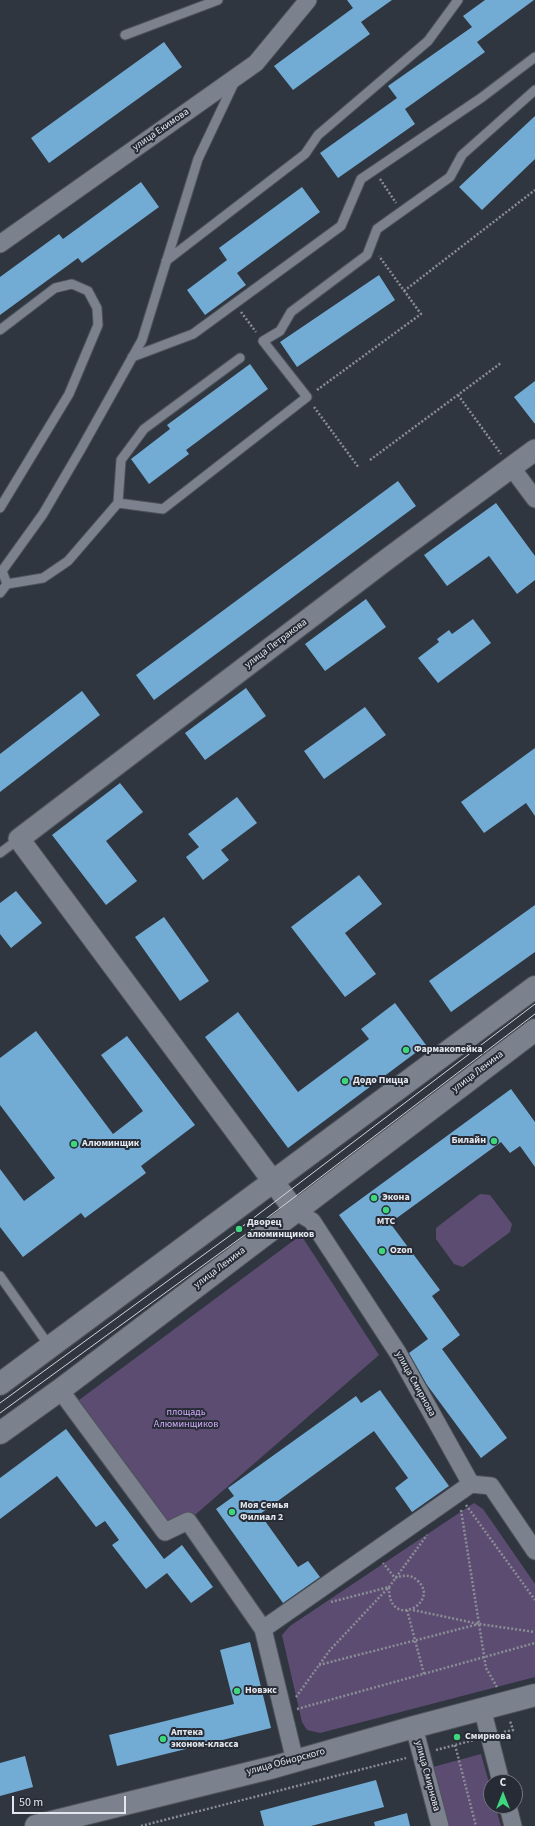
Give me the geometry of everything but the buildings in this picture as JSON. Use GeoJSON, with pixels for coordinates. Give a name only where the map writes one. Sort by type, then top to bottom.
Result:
{"type":"FeatureCollection","features":[{"type":"Feature","properties":{"kind":"main road"},"geometry":{"type":"LineString","coordinates":[[0,1384],[274,1182],[535,986]]}},
{"type":"Feature","properties":{"kind":"main road","name":"улица Ленина"},"geometry":{"type":"LineString","coordinates":[[0,1433],[60,1390],[294,1211],[535,1030]]}},
{"type":"Feature","properties":{"kind":"main road","name":"улица Обнорского"},"geometry":{"type":"LineString","coordinates":[[36,1826],[295,1761],[414,1726],[535,1694]]}},
{"type":"Feature","properties":{"kind":"street","name":"улица Екимова"},"geometry":{"type":"LineString","coordinates":[[0,244],[256,63],[308,0]]}},
{"type":"Feature","properties":{"kind":"street","name":"улица Петракова"},"geometry":{"type":"LineString","coordinates":[[18,839],[384,562],[535,450]]}},
{"type":"Feature","properties":{"kind":"street"},"geometry":{"type":"LineString","coordinates":[[512,468],[535,499]]}},
{"type":"Feature","properties":{"kind":"street"},"geometry":{"type":"LineString","coordinates":[[18,839],[274,1182],[294,1211]]}},
{"type":"Feature","properties":{"kind":"street","name":"улица Смирнова"},"geometry":{"type":"LineString","coordinates":[[294,1211],[312,1221],[398,1353],[464,1489]]}},
{"type":"Feature","properties":{"kind":"street"},"geometry":{"type":"LineString","coordinates":[[60,1390],[165,1532],[188,1521],[263,1629],[295,1761]]}},
{"type":"Feature","properties":{"kind":"street"},"geometry":{"type":"LineString","coordinates":[[263,1629],[464,1489],[491,1486],[535,1551]]}},
{"type":"Feature","properties":{"kind":"street"},"geometry":{"type":"LineString","coordinates":[[482,1708],[499,1774]]}},
{"type":"Feature","properties":{"kind":"street","name":"улица Смирнова"},"geometry":{"type":"LineString","coordinates":[[414,1726],[440,1826]]}},
{"type":"Feature","properties":{"kind":"street"},"geometry":{"type":"LineString","coordinates":[[510,1814],[513,1826]]}},
{"type":"Feature","properties":{"kind":"lane"},"geometry":{"type":"LineString","coordinates":[[125,35],[218,0]]}},
{"type":"Feature","properties":{"kind":"lane"},"geometry":{"type":"LineString","coordinates":[[166,261],[305,154],[318,135],[428,41],[458,0]]}},
{"type":"Feature","properties":{"kind":"lane"},"geometry":{"type":"LineString","coordinates":[[132,357],[193,334],[341,226],[361,179],[480,98],[535,57]]}},
{"type":"Feature","properties":{"kind":"lane"},"geometry":{"type":"LineString","coordinates":[[7,584],[1,570],[43,514],[142,340],[198,159],[238,76]]}},
{"type":"Feature","properties":{"kind":"lane"},"geometry":{"type":"LineString","coordinates":[[118,503],[163,509],[307,397],[263,341],[280,331],[291,312],[367,255],[377,229],[450,177],[462,155],[535,90]]}},
{"type":"Feature","properties":{"kind":"lane"},"geometry":{"type":"LineString","coordinates":[[0,330],[54,288],[72,284],[88,291],[97,308],[98,325],[69,394],[0,508]]}},
{"type":"Feature","properties":{"kind":"lane"},"geometry":{"type":"LineString","coordinates":[[0,593],[7,584],[43,578],[68,561],[118,503],[121,460],[144,429],[240,358]]}},
{"type":"Feature","properties":{"kind":"lane"},"geometry":{"type":"LineString","coordinates":[[0,853],[18,839]]}},
{"type":"Feature","properties":{"kind":"lane"},"geometry":{"type":"LineString","coordinates":[[0,1276],[50,1347]]}},
{"type":"Feature","properties":{"kind":"path"},"geometry":{"type":"LineString","coordinates":[[374,170],[401,212]]}},
{"type":"Feature","properties":{"kind":"path"},"geometry":{"type":"LineString","coordinates":[[404,291],[535,190]]}},
{"type":"Feature","properties":{"kind":"path"},"geometry":{"type":"LineString","coordinates":[[359,468],[307,397],[421,314],[370,245]]}},
{"type":"Feature","properties":{"kind":"path"},"geometry":{"type":"LineString","coordinates":[[235,304],[263,341]]}},
{"type":"Feature","properties":{"kind":"path"},"geometry":{"type":"LineString","coordinates":[[370,460],[501,363]]}},
{"type":"Feature","properties":{"kind":"path"},"geometry":{"type":"LineString","coordinates":[[458,395],[512,468]]}},
{"type":"Feature","properties":{"kind":"path"},"geometry":{"type":"LineString","coordinates":[[464,1489],[535,1600]]}},
{"type":"Feature","properties":{"kind":"path"},"geometry":{"type":"LineString","coordinates":[[464,1489],[484,1657]]}},
{"type":"Feature","properties":{"kind":"path"},"geometry":{"type":"LineString","coordinates":[[283,1713],[330,1650],[389,1588],[431,1530]]}},
{"type":"Feature","properties":{"kind":"path"},"geometry":{"type":"LineString","coordinates":[[395,1578],[405,1575],[414,1577],[422,1584],[424,1594],[420,1603],[413,1610]]}},
{"type":"Feature","properties":{"kind":"path"},"geometry":{"type":"LineString","coordinates":[[389,1588],[389,1598],[394,1606],[403,1610],[413,1610],[479,1624],[535,1632]]}},
{"type":"Feature","properties":{"kind":"path"},"geometry":{"type":"LineString","coordinates":[[330,1602],[389,1588]]}},
{"type":"Feature","properties":{"kind":"path"},"geometry":{"type":"LineString","coordinates":[[407,1610],[424,1674]]}},
{"type":"Feature","properties":{"kind":"path"},"geometry":{"type":"LineString","coordinates":[[319,1665],[479,1624]]}},
{"type":"Feature","properties":{"kind":"path"},"geometry":{"type":"LineString","coordinates":[[283,1713],[535,1643]]}},
{"type":"Feature","properties":{"kind":"path"},"geometry":{"type":"LineString","coordinates":[[455,1745],[476,1826]]}},
{"type":"Feature","properties":{"kind":"green space"},"geometry":{"type":"Polygon","coordinates":[[[480,1194],[490,1195],[512,1224],[510,1232],[463,1267],[454,1264],[436,1239],[436,1228],[480,1194]]]}},
{"type":"Feature","properties":{"kind":"green space","name":"площадь Алюминщиков"},"geometry":{"type":"Polygon","coordinates":[[[301,1235],[379,1355],[188,1521],[165,1532],[75,1403],[301,1235]]]}},
{"type":"Feature","properties":{"kind":"green space"},"geometry":{"type":"Polygon","coordinates":[[[474,1503],[483,1509],[535,1584],[535,1677],[320,1733],[307,1730],[302,1722],[282,1635],[290,1626],[474,1503]]]}},
{"type":"Feature","properties":{"kind":"green space"},"geometry":{"type":"Polygon","coordinates":[[[481,1754],[487,1774],[483,1774],[483,1814],[497,1814],[501,1826],[449,1826],[433,1767],[481,1754]]]}},
{"type":"Feature","properties":{"kind":"tram line"},"geometry":{"type":"LineString","coordinates":[[0,1403],[239,1229],[535,1004]]}},
{"type":"Feature","properties":{"kind":"tram line"},"geometry":{"type":"LineString","coordinates":[[0,1413],[242,1237],[535,1014]]}},
{"type":"Feature","properties":{"kind":"place","name":"Фармакопейка"},"geometry":{"type":"Point","coordinates":[406,1050]}},
{"type":"Feature","properties":{"kind":"place","name":"Додо Пицца"},"geometry":{"type":"Point","coordinates":[345,1081]}},
{"type":"Feature","properties":{"kind":"place","name":"Билайн"},"geometry":{"type":"Point","coordinates":[494,1141]}},
{"type":"Feature","properties":{"kind":"place","name":"Алюминщик"},"geometry":{"type":"Point","coordinates":[74,1144]}},
{"type":"Feature","properties":{"kind":"place","name":"Экона"},"geometry":{"type":"Point","coordinates":[374,1198]}},
{"type":"Feature","properties":{"kind":"place","name":"МТС"},"geometry":{"type":"Point","coordinates":[386,1210]}},
{"type":"Feature","properties":{"kind":"place","name":"Дворец алюминщиков"},"geometry":{"type":"Point","coordinates":[239,1229]}},
{"type":"Feature","properties":{"kind":"place","name":"Ozon"},"geometry":{"type":"Point","coordinates":[382,1251]}},
{"type":"Feature","properties":{"kind":"place","name":"Моя Семья Филиал 2"},"geometry":{"type":"Point","coordinates":[232,1512]}},
{"type":"Feature","properties":{"kind":"place","name":"Новэкс"},"geometry":{"type":"Point","coordinates":[237,1691]}},
{"type":"Feature","properties":{"kind":"place","name":"Смирнова"},"geometry":{"type":"Point","coordinates":[457,1737]}},
{"type":"Feature","properties":{"kind":"place","name":"Аптека эконом-класса"},"geometry":{"type":"Point","coordinates":[163,1739]}}]}
